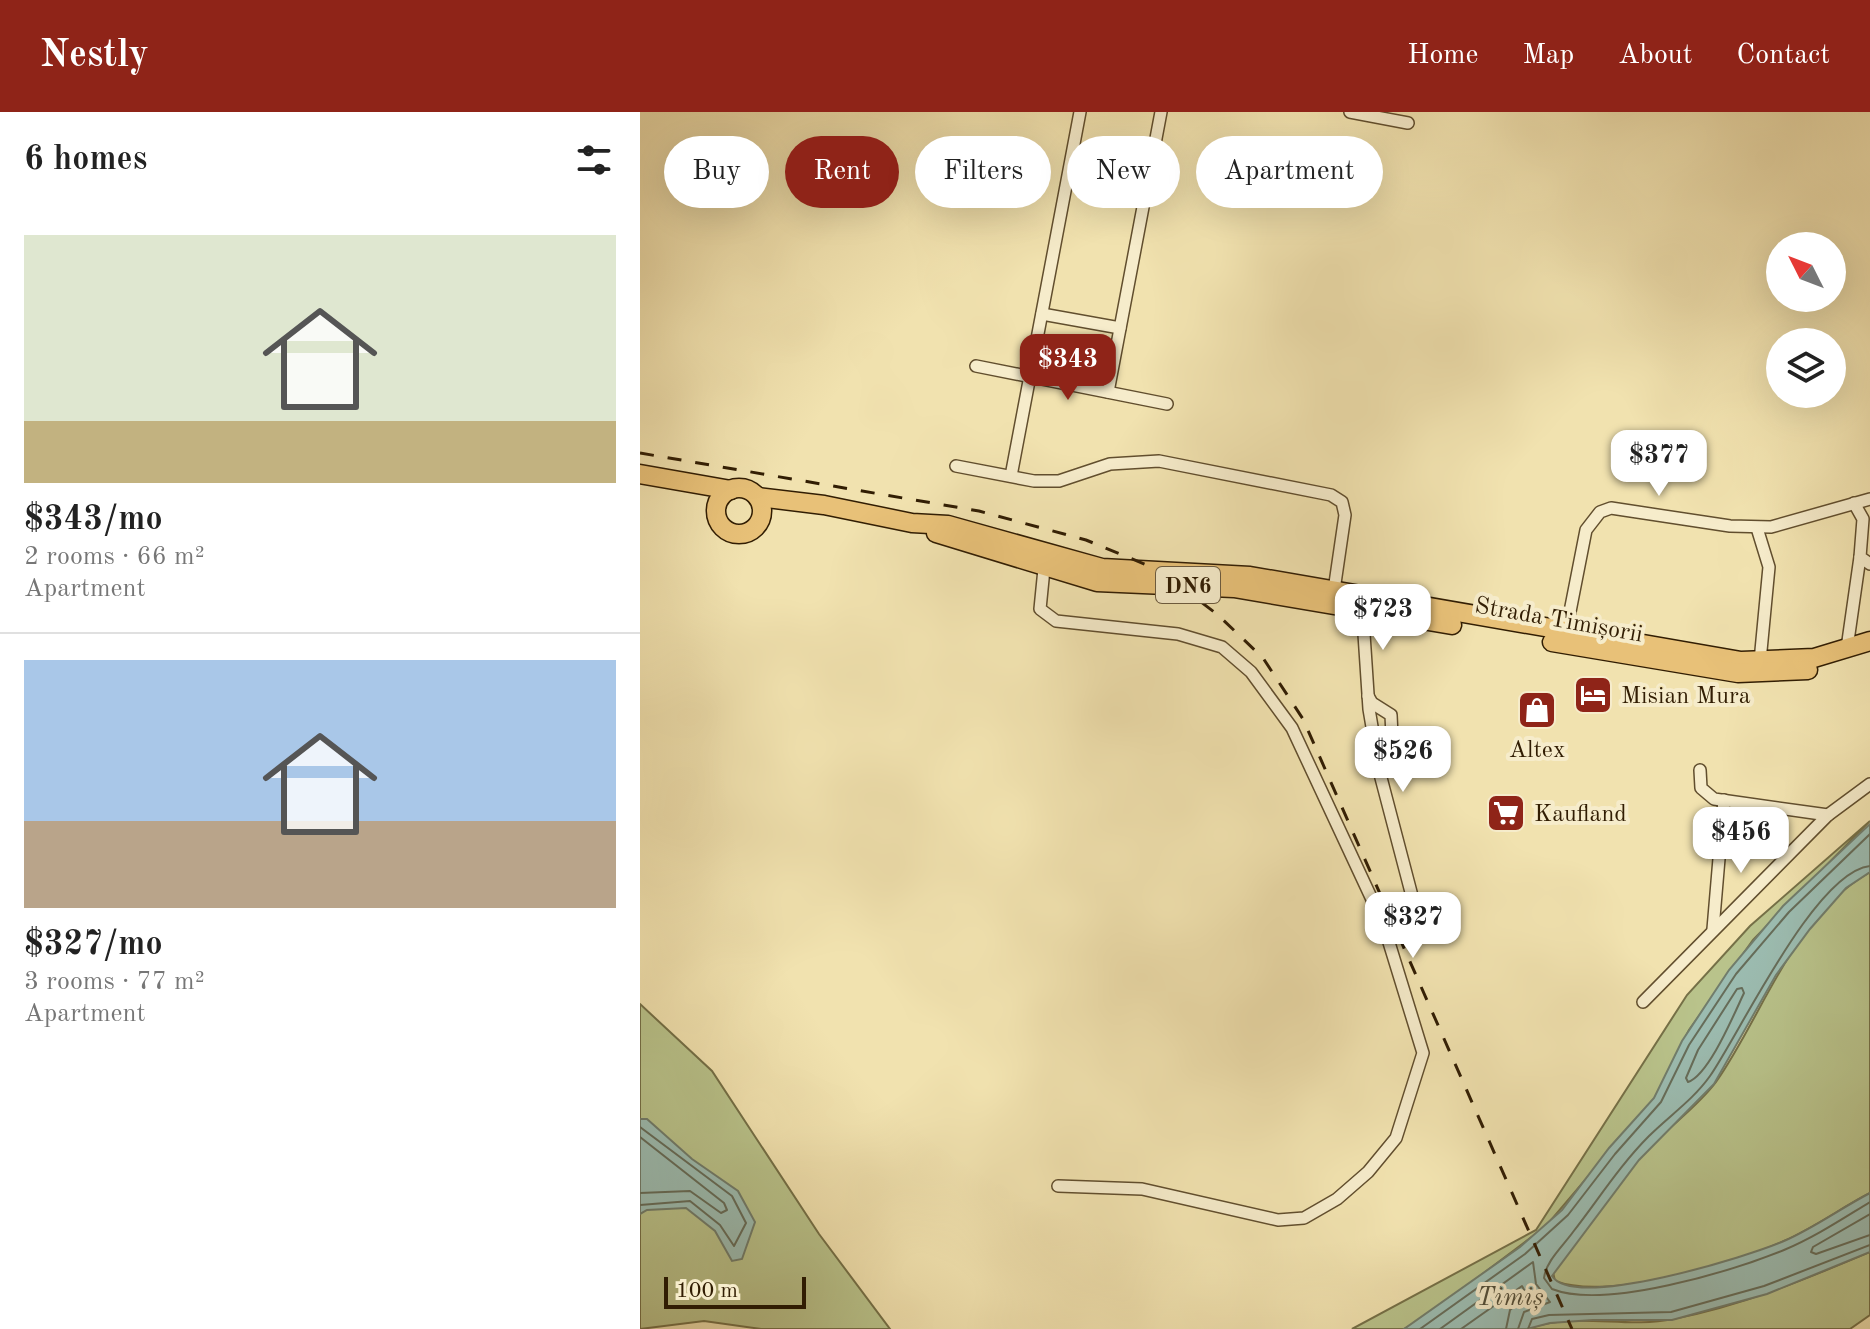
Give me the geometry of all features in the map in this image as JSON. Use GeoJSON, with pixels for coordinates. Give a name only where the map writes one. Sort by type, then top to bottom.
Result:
{"type":"FeatureCollection","features":[{"type":"Feature","properties":{"kind":"main road"},"geometry":{"type":"LineString","coordinates":[[640,474],[731,490],[749,490],[758,497],[762,509],[759,522]]}},
{"type":"Feature","properties":{"kind":"main road"},"geometry":{"type":"LineString","coordinates":[[661,478],[717,507]]}},
{"type":"Feature","properties":{"kind":"main road"},"geometry":{"type":"LineString","coordinates":[[731,490],[722,497],[717,507],[719,521],[733,533],[747,532],[759,522],[798,503]]}},
{"type":"Feature","properties":{"kind":"main road","name":"Strada Timișorii"},"geometry":{"type":"LineString","coordinates":[[758,497],[912,523],[948,525],[1044,560],[1102,568],[1220,572],[1333,598],[1738,673],[1804,671],[1870,652]]}},
{"type":"Feature","properties":{"kind":"main road","name":"Strada Timișorii"},"geometry":{"type":"LineString","coordinates":[[1362,603],[1760,661],[1814,658],[1870,641]]}},
{"type":"Feature","properties":{"kind":"street"},"geometry":{"type":"LineString","coordinates":[[1011,476],[1080,112]]}},
{"type":"Feature","properties":{"kind":"street"},"geometry":{"type":"LineString","coordinates":[[1108,392],[1161,112]]}},
{"type":"Feature","properties":{"kind":"street"},"geometry":{"type":"LineString","coordinates":[[1350,112],[1408,123]]}},
{"type":"Feature","properties":{"kind":"street"},"geometry":{"type":"LineString","coordinates":[[1042,314],[1120,328]]}},
{"type":"Feature","properties":{"kind":"street"},"geometry":{"type":"LineString","coordinates":[[976,366],[1167,404]]}},
{"type":"Feature","properties":{"kind":"street"},"geometry":{"type":"LineString","coordinates":[[956,466],[1059,481],[1110,464],[1141,459],[1331,495],[1345,508],[1333,598]]}},
{"type":"Feature","properties":{"kind":"street"},"geometry":{"type":"LineString","coordinates":[[1566,632],[1586,530],[1600,512],[1611,508],[1757,528],[1771,527],[1870,499]]}},
{"type":"Feature","properties":{"kind":"street"},"geometry":{"type":"LineString","coordinates":[[1847,648],[1865,560],[1863,519],[1854,503]]}},
{"type":"Feature","properties":{"kind":"street"},"geometry":{"type":"LineString","coordinates":[[1757,528],[1769,567],[1760,661]]}},
{"type":"Feature","properties":{"kind":"street"},"geometry":{"type":"LineString","coordinates":[[1044,560],[1040,609],[1056,621],[1178,634],[1222,647],[1251,672],[1292,728],[1383,923],[1423,1053],[1396,1138],[1368,1172],[1337,1199],[1304,1218],[1278,1220],[1142,1189],[1058,1186]]}},
{"type":"Feature","properties":{"kind":"street"},"geometry":{"type":"LineString","coordinates":[[1362,603],[1368,696],[1380,774],[1412,896]]}},
{"type":"Feature","properties":{"kind":"street"},"geometry":{"type":"LineString","coordinates":[[1368,696],[1372,703],[1391,715],[1393,757]]}},
{"type":"Feature","properties":{"kind":"street"},"geometry":{"type":"LineString","coordinates":[[1700,770],[1701,788],[1706,796],[1828,815]]}},
{"type":"Feature","properties":{"kind":"street"},"geometry":{"type":"LineString","coordinates":[[1643,1002],[1737,903],[1828,815],[1870,784]]}},
{"type":"Feature","properties":{"kind":"street"},"geometry":{"type":"LineString","coordinates":[[1713,929],[1724,800]]}},
{"type":"Feature","properties":{"kind":"street"},"geometry":{"type":"LineString","coordinates":[[1715,903],[1737,903]]}},
{"type":"Feature","properties":{"kind":"green space"},"geometry":{"type":"Polygon","coordinates":[[[1870,821],[1753,940],[1689,1030],[1655,1098],[1546,1226],[1431,1313],[1404,1329],[1352,1329],[1536,1230],[1687,995],[1750,926],[1870,821]]]}},
{"type":"Feature","properties":{"kind":"green space"},"geometry":{"type":"Polygon","coordinates":[[[1870,872],[1870,1193],[1784,1241],[1703,1269],[1606,1286],[1578,1286],[1555,1281],[1553,1272],[1615,1187],[1716,1082],[1782,968],[1820,914],[1843,891],[1870,872]]]}},
{"type":"Feature","properties":{"kind":"green space"},"geometry":{"type":"Polygon","coordinates":[[[640,1004],[712,1071],[819,1234],[890,1329],[761,1329],[704,1321],[640,1329],[640,1004]]]}},
{"type":"Feature","properties":{"kind":"green space"},"geometry":{"type":"Polygon","coordinates":[[[1870,1252],[1870,1315],[1850,1329],[1527,1329],[1563,1321],[1655,1322],[1673,1319],[1773,1291],[1870,1252]]]}},
{"type":"Feature","properties":{"kind":"water","name":"Timiș"},"geometry":{"type":"Polygon","coordinates":[[[1870,824],[1870,872],[1846,888],[1810,929],[1776,975],[1714,1084],[1639,1160],[1552,1276],[1567,1285],[1593,1287],[1626,1284],[1701,1268],[1784,1241],[1870,1193],[1870,1252],[1767,1294],[1672,1320],[1593,1320],[1550,1323],[1527,1329],[1404,1329],[1520,1247],[1562,1210],[1609,1148],[1654,1098],[1682,1041],[1729,970],[1783,906],[1870,824]]]}},
{"type":"Feature","properties":{"kind":"water"},"geometry":{"type":"Polygon","coordinates":[[[640,1119],[647,1119],[692,1159],[738,1191],[755,1222],[742,1259],[732,1261],[715,1231],[686,1208],[647,1210],[640,1214],[640,1119]]]}},
{"type":"Feature","properties":{"kind":"railway"},"geometry":{"type":"LineString","coordinates":[[640,453],[979,511],[1086,540],[1159,570],[1218,615],[1263,658],[1303,719],[1572,1329]]}},
{"type":"Feature","properties":{"kind":"place","name":"Misian Mura"},"geometry":{"type":"Point","coordinates":[1593,695]}},
{"type":"Feature","properties":{"kind":"place","name":"Altex"},"geometry":{"type":"Point","coordinates":[1537,710]}},
{"type":"Feature","properties":{"kind":"place","name":"Kaufland"},"geometry":{"type":"Point","coordinates":[1506,813]}}]}
